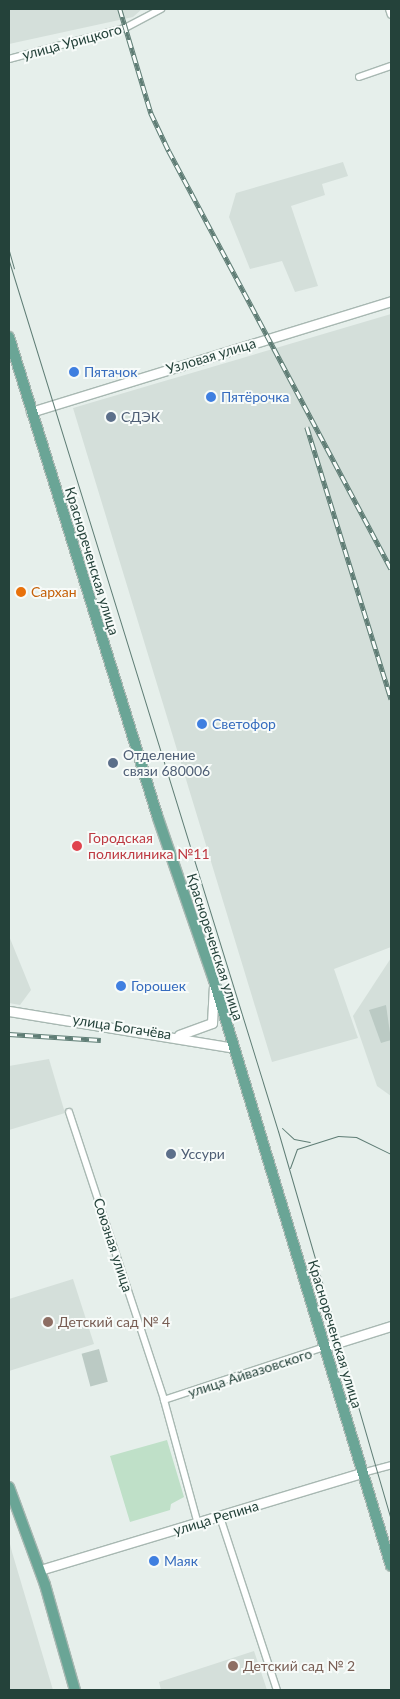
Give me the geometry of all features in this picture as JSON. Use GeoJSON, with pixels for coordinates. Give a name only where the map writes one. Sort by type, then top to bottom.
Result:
{"type":"FeatureCollection","features":[{"type":"Feature","properties":{"kind":"main road","name":"Краснореченская улица"},"geometry":{"type":"LineString","coordinates":[[9,337],[31,412],[214,981],[391,1566]]}},
{"type":"Feature","properties":{"kind":"main road"},"geometry":{"type":"LineString","coordinates":[[9,1487],[40,1570],[75,1690]]}},
{"type":"Feature","properties":{"kind":"street","name":"улица Урицкого"},"geometry":{"type":"LineString","coordinates":[[9,59],[125,28],[161,9]]}},
{"type":"Feature","properties":{"kind":"street"},"geometry":{"type":"LineString","coordinates":[[389,9],[391,15]]}},
{"type":"Feature","properties":{"kind":"street"},"geometry":{"type":"LineString","coordinates":[[358,77],[391,66]]}},
{"type":"Feature","properties":{"kind":"street","name":"Узловая улица"},"geometry":{"type":"LineString","coordinates":[[31,412],[391,301]]}},
{"type":"Feature","properties":{"kind":"street"},"geometry":{"type":"LineString","coordinates":[[177,1036],[212,1023],[214,981]]}},
{"type":"Feature","properties":{"kind":"street","name":"улица Богачёва"},"geometry":{"type":"LineString","coordinates":[[9,1011],[177,1036],[234,1048]]}},
{"type":"Feature","properties":{"kind":"street","name":"Союзная улица"},"geometry":{"type":"LineString","coordinates":[[69,1112],[164,1400],[198,1524]]}},
{"type":"Feature","properties":{"kind":"street","name":"улица Айвазовского"},"geometry":{"type":"LineString","coordinates":[[164,1400],[391,1326]]}},
{"type":"Feature","properties":{"kind":"street","name":"улица Репина"},"geometry":{"type":"LineString","coordinates":[[40,1570],[198,1524],[391,1464]]}},
{"type":"Feature","properties":{"kind":"street"},"geometry":{"type":"LineString","coordinates":[[220,1517],[276,1690]]}},
{"type":"Feature","properties":{"kind":"shaded area"},"geometry":{"type":"Polygon","coordinates":[[[9,9],[142,9],[133,17],[9,44],[9,9]]]}},
{"type":"Feature","properties":{"kind":"shaded area"},"geometry":{"type":"Polygon","coordinates":[[[343,162],[348,176],[322,184],[325,195],[291,206],[318,286],[295,292],[282,261],[250,269],[229,217],[236,193],[343,162]]]}},
{"type":"Feature","properties":{"kind":"shaded area"},"geometry":{"type":"Polygon","coordinates":[[[391,314],[391,947],[334,969],[358,1038],[272,1062],[73,408],[391,314]]]}},
{"type":"Feature","properties":{"kind":"shaded area"},"geometry":{"type":"Polygon","coordinates":[[[9,936],[31,990],[20,1005],[9,1003],[9,936]]]}},
{"type":"Feature","properties":{"kind":"shaded area"},"geometry":{"type":"Polygon","coordinates":[[[391,958],[391,1096],[377,1086],[353,1016],[391,958]]]}},
{"type":"Feature","properties":{"kind":"shaded area"},"geometry":{"type":"Polygon","coordinates":[[[49,1059],[65,1113],[9,1130],[9,1066],[49,1059]]]}},
{"type":"Feature","properties":{"kind":"shaded area","name":"Детский сад № 4"},"geometry":{"type":"Polygon","coordinates":[[[73,1279],[94,1344],[9,1371],[9,1299],[73,1279]]]}},
{"type":"Feature","properties":{"kind":"shaded area"},"geometry":{"type":"Polygon","coordinates":[[[9,1540],[12,1552],[53,1690],[9,1690],[9,1540]]]}},
{"type":"Feature","properties":{"kind":"shaded area","name":"Детский сад № 2"},"geometry":{"type":"Polygon","coordinates":[[[254,1651],[267,1690],[161,1690],[159,1682],[254,1651]]]}},
{"type":"Feature","properties":{"kind":"green space"},"geometry":{"type":"Polygon","coordinates":[[[167,1440],[184,1497],[171,1504],[170,1510],[130,1522],[110,1456],[167,1440]]]}},
{"type":"Feature","properties":{"kind":"building"},"geometry":{"type":"Polygon","coordinates":[[[386,1005],[391,1040],[381,1043],[369,1010],[386,1005]]]}},
{"type":"Feature","properties":{"kind":"building"},"geometry":{"type":"Polygon","coordinates":[[[99,1349],[108,1382],[90,1387],[82,1354],[99,1349]]]}},
{"type":"Feature","properties":{"kind":"tram line"},"geometry":{"type":"LineString","coordinates":[[9,251],[14,268]]}},
{"type":"Feature","properties":{"kind":"tram line"},"geometry":{"type":"LineString","coordinates":[[9,261],[278,1131],[391,1520]]}},
{"type":"Feature","properties":{"kind":"tram line"},"geometry":{"type":"LineString","coordinates":[[282,1128],[294,1139],[310,1142]]}},
{"type":"Feature","properties":{"kind":"tram line"},"geometry":{"type":"LineString","coordinates":[[290,1168],[297,1149],[338,1136],[356,1137],[391,1154]]}},
{"type":"Feature","properties":{"kind":"railway"},"geometry":{"type":"LineString","coordinates":[[120,9],[151,113],[169,151],[391,569]]}},
{"type":"Feature","properties":{"kind":"railway"},"geometry":{"type":"LineString","coordinates":[[307,427],[391,699]]}},
{"type":"Feature","properties":{"kind":"railway"},"geometry":{"type":"LineString","coordinates":[[9,1034],[101,1040]]}},
{"type":"Feature","properties":{"kind":"place","name":"Пятачок"},"geometry":{"type":"Point","coordinates":[74,372]}},
{"type":"Feature","properties":{"kind":"place","name":"Пятёрочка"},"geometry":{"type":"Point","coordinates":[211,397]}},
{"type":"Feature","properties":{"kind":"place","name":"СДЭК"},"geometry":{"type":"Point","coordinates":[111,417]}},
{"type":"Feature","properties":{"kind":"place","name":"Сархан"},"geometry":{"type":"Point","coordinates":[21,592]}},
{"type":"Feature","properties":{"kind":"place","name":"Светофор"},"geometry":{"type":"Point","coordinates":[202,724]}},
{"type":"Feature","properties":{"kind":"place","name":"Отделение связи 680006"},"geometry":{"type":"Point","coordinates":[113,763]}},
{"type":"Feature","properties":{"kind":"place","name":"Городская поликлиника №11"},"geometry":{"type":"Point","coordinates":[77,846]}},
{"type":"Feature","properties":{"kind":"place","name":"Горошек"},"geometry":{"type":"Point","coordinates":[121,986]}},
{"type":"Feature","properties":{"kind":"place","name":"Уссури"},"geometry":{"type":"Point","coordinates":[171,1154]}},
{"type":"Feature","properties":{"kind":"place","name":"Детский сад № 4"},"geometry":{"type":"Point","coordinates":[48,1322]}},
{"type":"Feature","properties":{"kind":"place","name":"Маяк"},"geometry":{"type":"Point","coordinates":[154,1561]}},
{"type":"Feature","properties":{"kind":"place","name":"Детский сад № 2"},"geometry":{"type":"Point","coordinates":[233,1666]}}]}
